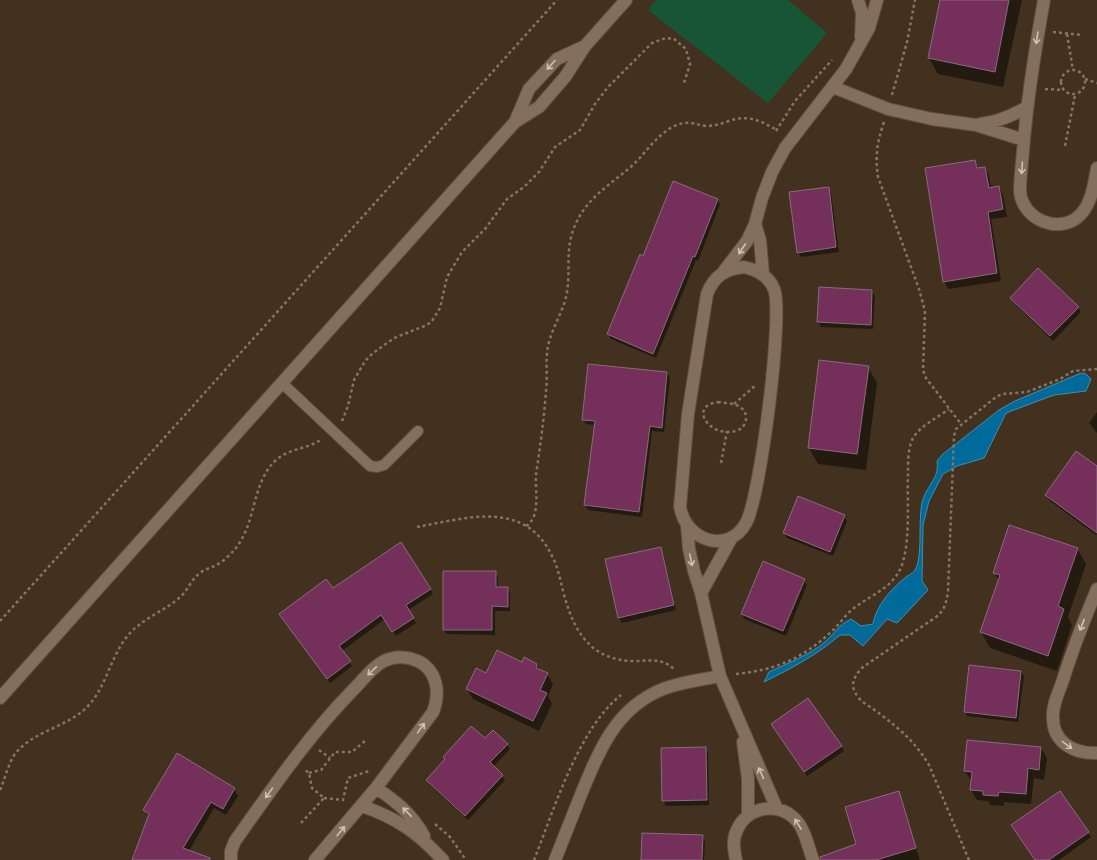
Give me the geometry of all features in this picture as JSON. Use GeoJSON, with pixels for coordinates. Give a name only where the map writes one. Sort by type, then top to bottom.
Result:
{"type":"FeatureCollection","features":[{"type":"Feature","properties":{"kind":"street"},"geometry":{"type":"LineString","coordinates":[[0,698],[515,122],[539,107],[565,77],[585,46],[626,0]]}},
{"type":"Feature","properties":{"kind":"street"},"geometry":{"type":"LineString","coordinates":[[858,0],[862,13],[863,29],[860,44]]}},
{"type":"Feature","properties":{"kind":"street"},"geometry":{"type":"LineString","coordinates":[[724,271],[744,267],[763,274],[770,281],[777,299],[765,440],[750,513],[740,531],[732,537],[712,541],[694,533],[687,526],[682,517],[680,507],[692,383],[707,294],[711,285],[747,241],[755,224],[762,198],[772,172],[785,148],[833,87],[860,44],[869,28],[877,0]]}},
{"type":"Feature","properties":{"kind":"street"},"geometry":{"type":"LineString","coordinates":[[1044,0],[1027,107],[1020,191],[1022,201],[1028,210],[1043,222],[1053,225],[1073,221],[1081,215],[1087,207],[1091,197],[1097,168]]}},
{"type":"Feature","properties":{"kind":"street"},"geometry":{"type":"LineString","coordinates":[[515,122],[529,89],[557,59],[585,46]]}},
{"type":"Feature","properties":{"kind":"street"},"geometry":{"type":"LineString","coordinates":[[833,87],[888,109],[932,119],[976,124],[1024,140]]}},
{"type":"Feature","properties":{"kind":"street"},"geometry":{"type":"LineString","coordinates":[[976,124],[1000,120],[1027,107]]}},
{"type":"Feature","properties":{"kind":"street"},"geometry":{"type":"LineString","coordinates":[[755,224],[762,251],[763,274]]}},
{"type":"Feature","properties":{"kind":"street"},"geometry":{"type":"LineString","coordinates":[[687,526],[690,556],[701,593],[720,676],[739,724],[777,809]]}},
{"type":"Feature","properties":{"kind":"street"},"geometry":{"type":"LineString","coordinates":[[701,593],[732,537]]}},
{"type":"Feature","properties":{"kind":"street"},"geometry":{"type":"LineString","coordinates":[[1097,589],[1069,659],[1053,709],[1052,720],[1059,739],[1067,746],[1076,751],[1097,753]]}},
{"type":"Feature","properties":{"kind":"street"},"geometry":{"type":"LineString","coordinates":[[231,860],[231,851],[235,841],[292,761],[327,719],[375,667],[388,659],[404,657],[414,659],[431,672],[438,691],[437,702],[433,712],[362,806],[315,860]]}},
{"type":"Feature","properties":{"kind":"street"},"geometry":{"type":"LineString","coordinates":[[555,860],[597,756],[617,723],[645,698],[662,689],[720,676]]}},
{"type":"Feature","properties":{"kind":"street"},"geometry":{"type":"LineString","coordinates":[[739,724],[748,779],[748,815]]}},
{"type":"Feature","properties":{"kind":"street"},"geometry":{"type":"LineString","coordinates":[[376,788],[407,812],[419,827],[429,844]]}},
{"type":"Feature","properties":{"kind":"street"},"geometry":{"type":"LineString","coordinates":[[362,806],[398,821],[415,831],[443,860]]}},
{"type":"Feature","properties":{"kind":"street"},"geometry":{"type":"LineString","coordinates":[[736,860],[734,840],[736,831],[741,822],[748,815],[757,810],[777,809],[786,812],[800,826],[813,860]]}},
{"type":"Feature","properties":{"kind":"lane"},"geometry":{"type":"LineString","coordinates":[[282,383],[370,466],[377,468],[384,465],[418,431]]}},
{"type":"Feature","properties":{"kind":"path"},"geometry":{"type":"LineString","coordinates":[[0,621],[556,0]]}},
{"type":"Feature","properties":{"kind":"path"},"geometry":{"type":"LineString","coordinates":[[916,0],[905,49],[877,142],[876,159],[878,177],[919,289],[925,311],[923,370],[926,378],[961,424]]}},
{"type":"Feature","properties":{"kind":"path"},"geometry":{"type":"LineString","coordinates":[[1038,31],[1082,35]]}},
{"type":"Feature","properties":{"kind":"path"},"geometry":{"type":"LineString","coordinates":[[1067,34],[1073,70]]}},
{"type":"Feature","properties":{"kind":"path"},"geometry":{"type":"LineString","coordinates":[[0,790],[14,755],[23,746],[37,736],[79,714],[94,699],[113,659],[131,632],[180,597],[199,573],[216,565],[234,550],[245,534],[263,476],[273,463],[294,449],[313,444],[333,432],[344,418],[354,380],[365,361],[373,353],[394,338],[427,325],[432,321],[440,308],[447,277],[462,252],[485,229],[507,199],[524,187],[539,172],[555,147],[580,130],[595,104],[608,87],[652,43],[666,38],[674,39],[686,49],[690,64],[684,83]]}},
{"type":"Feature","properties":{"kind":"path"},"geometry":{"type":"LineString","coordinates":[[1075,95],[1066,93],[1061,86],[1062,76],[1068,70],[1078,71],[1085,79],[1097,83]]}},
{"type":"Feature","properties":{"kind":"path"},"geometry":{"type":"LineString","coordinates":[[1065,146],[1075,95],[1083,89],[1085,79]]}},
{"type":"Feature","properties":{"kind":"path"},"geometry":{"type":"LineString","coordinates":[[526,526],[533,520],[535,512],[536,477],[547,389],[548,345],[565,302],[571,235],[584,208],[601,190],[625,172],[666,132],[678,124],[692,123],[714,125],[746,118],[759,121],[777,130]]}},
{"type":"Feature","properties":{"kind":"path"},"geometry":{"type":"LineString","coordinates":[[969,860],[929,765],[921,752],[905,733],[856,694],[853,684],[856,674],[863,667],[943,611],[948,592],[953,479],[953,443],[956,429],[996,397],[1002,394],[1021,393],[1034,390],[1060,379],[1074,371],[1097,369]]}},
{"type":"Feature","properties":{"kind":"path"},"geometry":{"type":"LineString","coordinates":[[734,404],[772,370]]}},
{"type":"Feature","properties":{"kind":"path"},"geometry":{"type":"LineString","coordinates":[[714,402],[734,404],[745,412],[746,418],[744,425],[740,430],[734,432],[727,431],[709,427],[706,423],[704,414],[706,409],[714,402]]}},
{"type":"Feature","properties":{"kind":"path"},"geometry":{"type":"LineString","coordinates":[[720,676],[761,672],[800,656],[817,644],[853,609],[885,588],[893,580],[902,565],[906,547],[908,461],[912,440],[920,430],[950,409]]}},
{"type":"Feature","properties":{"kind":"path"},"geometry":{"type":"LineString","coordinates":[[721,463],[727,431]]}},
{"type":"Feature","properties":{"kind":"path"},"geometry":{"type":"LineString","coordinates":[[417,527],[488,515],[511,519],[526,526],[541,538],[553,557],[571,618],[584,639],[604,655],[628,661],[657,659],[668,664],[677,673]]}},
{"type":"Feature","properties":{"kind":"path"},"geometry":{"type":"LineString","coordinates":[[309,773],[321,770],[334,752],[352,752],[366,740]]}},
{"type":"Feature","properties":{"kind":"path"},"geometry":{"type":"LineString","coordinates":[[292,761],[309,773],[312,788],[324,798],[343,800],[348,778],[395,764]]}},
{"type":"Feature","properties":{"kind":"path"},"geometry":{"type":"LineString","coordinates":[[301,823],[324,798]]}},
{"type":"Feature","properties":{"kind":"green space"},"geometry":{"type":"Polygon","coordinates":[[[656,0],[788,0],[827,33],[768,103],[648,10],[656,0]]]}},
{"type":"Feature","properties":{"kind":"water"},"geometry":{"type":"Polygon","coordinates":[[[1081,373],[1086,374],[1091,379],[1086,391],[1054,395],[1006,413],[984,458],[957,466],[943,474],[929,501],[923,525],[922,581],[928,590],[897,623],[887,619],[863,646],[850,635],[840,635],[813,655],[764,682],[769,672],[820,646],[837,629],[851,619],[861,626],[873,624],[877,611],[885,598],[900,582],[915,570],[920,548],[920,519],[922,503],[936,473],[937,461],[943,454],[999,410],[1015,401],[1081,373]]]}},
{"type":"Feature","properties":{"kind":"building"},"geometry":{"type":"Polygon","coordinates":[[[940,0],[1009,0],[995,72],[928,58],[940,0]]]}},
{"type":"Feature","properties":{"kind":"building"},"geometry":{"type":"Polygon","coordinates":[[[975,160],[977,168],[985,167],[989,188],[999,186],[1003,209],[988,212],[997,273],[943,282],[925,168],[975,160]]]}},
{"type":"Feature","properties":{"kind":"building"},"geometry":{"type":"Polygon","coordinates":[[[673,181],[718,199],[695,257],[693,256],[653,354],[607,334],[640,254],[643,256],[673,181]]]}},
{"type":"Feature","properties":{"kind":"building"},"geometry":{"type":"Polygon","coordinates":[[[829,187],[836,247],[797,253],[789,192],[829,187]]]}},
{"type":"Feature","properties":{"kind":"building"},"geometry":{"type":"Polygon","coordinates":[[[1038,268],[1079,307],[1050,336],[1010,298],[1038,268]]]}},
{"type":"Feature","properties":{"kind":"building"},"geometry":{"type":"Polygon","coordinates":[[[819,287],[872,290],[871,325],[817,322],[819,287]]]}},
{"type":"Feature","properties":{"kind":"building"},"geometry":{"type":"Polygon","coordinates":[[[819,360],[869,366],[857,454],[808,448],[819,360]]]}},
{"type":"Feature","properties":{"kind":"building"},"geometry":{"type":"Polygon","coordinates":[[[588,364],[667,372],[662,428],[650,426],[639,512],[584,505],[595,421],[582,420],[588,364]]]}},
{"type":"Feature","properties":{"kind":"building"},"geometry":{"type":"Polygon","coordinates":[[[1076,451],[1097,466],[1097,533],[1045,495],[1076,451]]]}},
{"type":"Feature","properties":{"kind":"building"},"geometry":{"type":"Polygon","coordinates":[[[798,496],[845,515],[830,552],[783,533],[798,496]]]}},
{"type":"Feature","properties":{"kind":"building"},"geometry":{"type":"Polygon","coordinates":[[[1009,525],[1078,548],[1058,606],[1064,609],[1048,656],[980,632],[1000,575],[993,573],[1009,525]]]}},
{"type":"Feature","properties":{"kind":"building"},"geometry":{"type":"Polygon","coordinates":[[[401,542],[431,589],[406,605],[414,618],[392,632],[381,615],[339,646],[351,661],[327,679],[279,614],[326,579],[333,588],[401,542]]]}},
{"type":"Feature","properties":{"kind":"building"},"geometry":{"type":"Polygon","coordinates":[[[661,547],[674,605],[618,618],[605,559],[661,547]]]}},
{"type":"Feature","properties":{"kind":"building"},"geometry":{"type":"Polygon","coordinates":[[[763,561],[805,579],[783,631],[741,614],[763,561]]]}},
{"type":"Feature","properties":{"kind":"building"},"geometry":{"type":"Polygon","coordinates":[[[443,571],[496,571],[496,587],[508,587],[508,607],[492,606],[492,630],[443,630],[443,571]]]}},
{"type":"Feature","properties":{"kind":"building"},"geometry":{"type":"Polygon","coordinates":[[[497,650],[522,662],[524,657],[537,664],[536,668],[548,673],[540,690],[547,693],[533,721],[466,689],[476,668],[486,673],[497,650]]]}},
{"type":"Feature","properties":{"kind":"building"},"geometry":{"type":"Polygon","coordinates":[[[969,665],[1021,671],[1016,718],[964,712],[969,665]]]}},
{"type":"Feature","properties":{"kind":"building"},"geometry":{"type":"Polygon","coordinates":[[[808,698],[842,746],[804,772],[771,724],[808,698]]]}},
{"type":"Feature","properties":{"kind":"building"},"geometry":{"type":"Polygon","coordinates":[[[471,726],[485,738],[493,730],[508,744],[490,762],[503,775],[465,816],[426,780],[445,759],[443,757],[471,726]]]}},
{"type":"Feature","properties":{"kind":"building"},"geometry":{"type":"Polygon","coordinates":[[[967,740],[1041,747],[1039,770],[1028,768],[1026,794],[999,792],[998,796],[983,795],[983,791],[970,790],[972,772],[964,771],[967,740]]]}},
{"type":"Feature","properties":{"kind":"building"},"geometry":{"type":"Polygon","coordinates":[[[706,747],[707,800],[662,801],[661,748],[706,747]]]}},
{"type":"Feature","properties":{"kind":"building"},"geometry":{"type":"Polygon","coordinates":[[[177,753],[235,788],[223,809],[211,802],[183,848],[210,858],[210,860],[132,860],[149,814],[143,810],[177,753]]]}},
{"type":"Feature","properties":{"kind":"building"},"geometry":{"type":"Polygon","coordinates":[[[899,791],[916,848],[876,860],[820,860],[820,857],[856,844],[845,807],[899,791]]]}},
{"type":"Feature","properties":{"kind":"building"},"geometry":{"type":"Polygon","coordinates":[[[1060,791],[1089,832],[1049,860],[1035,860],[1011,825],[1060,791]]]}},
{"type":"Feature","properties":{"kind":"building"},"geometry":{"type":"Polygon","coordinates":[[[642,833],[703,835],[702,860],[641,860],[642,833]]]}}]}
